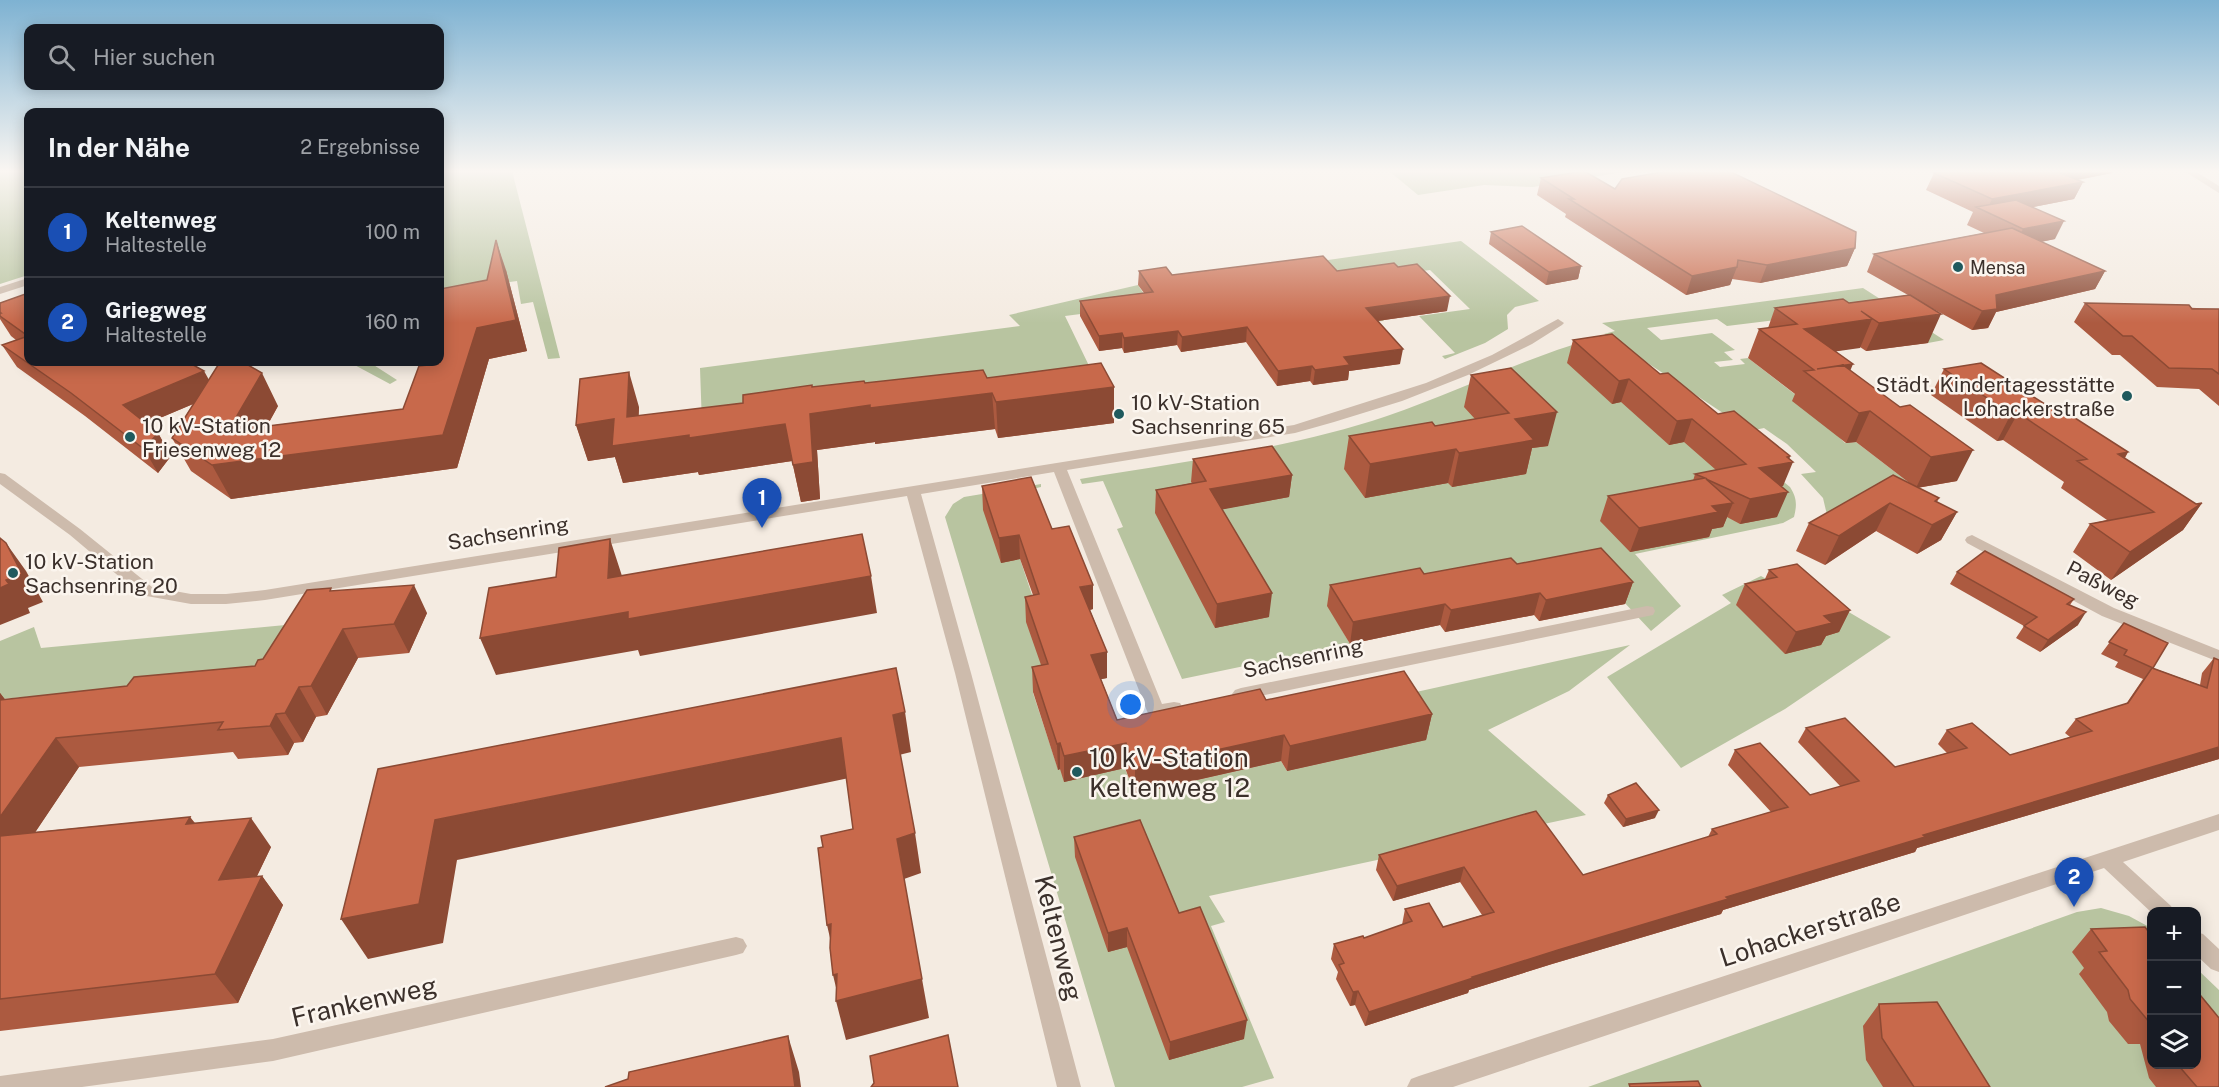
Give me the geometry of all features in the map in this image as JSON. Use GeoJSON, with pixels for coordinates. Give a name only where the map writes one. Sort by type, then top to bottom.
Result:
{"type":"FeatureCollection","features":[{"type":"Feature","properties":{"kind":"street"},"geometry":{"type":"LineString","coordinates":[[0,291],[24,282]]}},
{"type":"Feature","properties":{"kind":"street","name":"Sachsenring"},"geometry":{"type":"LineString","coordinates":[[0,477],[75,532],[147,591],[191,599],[265,596],[1272,434],[1355,413],[1425,388],[1515,350],[1558,323]]}},
{"type":"Feature","properties":{"kind":"street"},"geometry":{"type":"LineString","coordinates":[[1059,467],[1156,711],[1191,704]]}},
{"type":"Feature","properties":{"kind":"street","name":"Keltenweg"},"geometry":{"type":"LineString","coordinates":[[913,490],[963,673],[1069,1087]]}},
{"type":"Feature","properties":{"kind":"street","name":"Paßweg"},"geometry":{"type":"LineString","coordinates":[[1972,540],[2108,612],[2219,656]]}},
{"type":"Feature","properties":{"kind":"street","name":"Sachsenring"},"geometry":{"type":"LineString","coordinates":[[1226,697],[1647,610]]}},
{"type":"Feature","properties":{"kind":"street","name":"Lohackerstraße"},"geometry":{"type":"LineString","coordinates":[[1419,1087],[2219,822]]}},
{"type":"Feature","properties":{"kind":"street"},"geometry":{"type":"LineString","coordinates":[[2107,859],[2159,907]]}},
{"type":"Feature","properties":{"kind":"street","name":"Frankenweg"},"geometry":{"type":"LineString","coordinates":[[0,1087],[273,1050],[736,946]]}},
{"type":"Feature","properties":{"kind":"street"},"geometry":{"type":"LineString","coordinates":[[2201,946],[2219,962]]}},
{"type":"Feature","properties":{"kind":"green space"},"geometry":{"type":"Polygon","coordinates":[[[0,222],[24,222],[24,276],[0,284],[0,222]]]}},
{"type":"Feature","properties":{"kind":"green space"},"geometry":{"type":"Polygon","coordinates":[[[444,222],[525,222],[560,358],[548,359],[533,302],[521,304],[517,281],[494,284],[444,313],[444,222]]]}},
{"type":"Feature","properties":{"kind":"green space"},"geometry":{"type":"Polygon","coordinates":[[[1461,241],[1539,301],[1515,307],[1507,315],[1508,329],[1485,343],[1445,359],[1442,356],[1455,353],[1419,316],[1470,309],[1430,270],[1352,280],[1384,321],[1368,322],[1314,262],[1461,241]]]}},
{"type":"Feature","properties":{"kind":"green space"},"geometry":{"type":"Polygon","coordinates":[[[1138,285],[1151,305],[1065,316],[1093,374],[702,425],[700,368],[1020,326],[1009,315],[1138,285]]]}},
{"type":"Feature","properties":{"kind":"green space"},"geometry":{"type":"Polygon","coordinates":[[[1863,288],[1944,340],[1928,343],[1856,310],[1727,326],[1717,319],[1647,328],[1661,340],[1712,333],[1735,350],[1724,352],[1733,360],[1714,362],[1720,367],[1745,364],[1740,359],[1748,358],[1801,399],[1845,443],[1856,442],[1916,488],[1827,515],[1823,498],[1801,474],[1816,472],[1787,444],[1764,428],[1750,431],[1604,334],[1615,331],[1602,323],[1863,288]]]}},
{"type":"Feature","properties":{"kind":"green space"},"geometry":{"type":"Polygon","coordinates":[[[1592,339],[1725,434],[1790,487],[1796,502],[1794,517],[1783,523],[1635,554],[1681,606],[1651,631],[1594,570],[1328,606],[1350,644],[1182,679],[1117,529],[1123,527],[1103,481],[1082,484],[1080,479],[1235,454],[1350,427],[1413,407],[1540,356],[1592,339]]]}},
{"type":"Feature","properties":{"kind":"green space"},"geometry":{"type":"Polygon","coordinates":[[[356,366],[375,366],[397,380],[390,384],[356,366]]]}},
{"type":"Feature","properties":{"kind":"green space"},"geometry":{"type":"Polygon","coordinates":[[[1041,484],[1041,487],[1028,490],[1020,559],[1040,619],[1049,689],[1033,693],[1058,769],[1120,756],[1135,794],[1281,761],[1287,771],[1425,740],[1398,696],[1630,645],[1569,691],[1488,730],[1586,815],[1209,896],[1225,922],[1211,926],[1274,1078],[1242,1087],[1115,1087],[945,517],[953,504],[964,497],[1041,484]]]}},
{"type":"Feature","properties":{"kind":"green space"},"geometry":{"type":"Polygon","coordinates":[[[1761,576],[1777,585],[1803,585],[1891,637],[1785,709],[1681,768],[1607,677],[1731,603],[1722,595],[1761,576]]]}},
{"type":"Feature","properties":{"kind":"green space"},"geometry":{"type":"Polygon","coordinates":[[[296,624],[264,678],[0,699],[0,641],[34,627],[41,648],[296,624]]]}},
{"type":"Feature","properties":{"kind":"green space"},"geometry":{"type":"Polygon","coordinates":[[[2101,908],[2129,916],[2147,926],[2147,1069],[2201,1069],[2201,973],[2219,990],[2219,1087],[1588,1087],[2077,912],[2101,908]]]}},
{"type":"Feature","properties":{"kind":"building"},"geometry":{"type":"Polygon","coordinates":[[[1605,222],[1835,222],[1856,232],[1855,248],[1767,265],[1738,260],[1737,267],[1692,276],[1605,222]]]}},
{"type":"Feature","properties":{"kind":"building"},"geometry":{"type":"Polygon","coordinates":[[[2007,222],[2060,222],[2023,229],[2007,222]]]}},
{"type":"Feature","properties":{"kind":"building"},"geometry":{"type":"Polygon","coordinates":[[[1522,226],[1581,266],[1549,272],[1491,232],[1522,226]]]}},
{"type":"Feature","properties":{"kind":"building"},"geometry":{"type":"Polygon","coordinates":[[[2012,228],[2105,271],[1996,295],[1997,309],[1982,311],[1874,254],[2012,228]]]}},
{"type":"Feature","properties":{"kind":"building"},"geometry":{"type":"Polygon","coordinates":[[[496,240],[516,320],[477,328],[443,435],[212,465],[172,438],[217,366],[250,366],[262,373],[228,431],[403,409],[419,366],[444,366],[444,288],[487,280],[496,240]]]}},
{"type":"Feature","properties":{"kind":"building"},"geometry":{"type":"Polygon","coordinates":[[[1323,256],[1337,271],[1394,263],[1398,267],[1417,264],[1450,296],[1366,308],[1403,349],[1344,357],[1350,365],[1315,370],[1312,366],[1278,371],[1247,327],[1182,337],[1178,331],[1124,338],[1122,333],[1099,336],[1080,301],[1153,292],[1139,271],[1166,267],[1172,275],[1323,256]]]}},
{"type":"Feature","properties":{"kind":"building"},"geometry":{"type":"Polygon","coordinates":[[[24,294],[24,333],[0,316],[0,303],[24,294]]]}},
{"type":"Feature","properties":{"kind":"building"},"geometry":{"type":"Polygon","coordinates":[[[1910,295],[1941,314],[1879,323],[1861,311],[1872,319],[1804,329],[1853,364],[1843,365],[1900,407],[1910,405],[1973,450],[1931,457],[1870,411],[1859,413],[1804,371],[1814,370],[1759,329],[1797,324],[1775,308],[1843,299],[1849,303],[1910,295]]]}},
{"type":"Feature","properties":{"kind":"building"},"geometry":{"type":"Polygon","coordinates":[[[2085,303],[2189,305],[2192,309],[2219,309],[2219,374],[2212,369],[2169,368],[2132,336],[2123,336],[2085,303]]]}},
{"type":"Feature","properties":{"kind":"building"},"geometry":{"type":"Polygon","coordinates":[[[1612,334],[1660,374],[1668,373],[1718,414],[1734,411],[1790,456],[1787,457],[1793,462],[1759,468],[1788,492],[1750,499],[1706,479],[1733,503],[1712,506],[1718,512],[1639,528],[1608,496],[1705,478],[1695,474],[1746,464],[1692,419],[1677,421],[1629,379],[1619,381],[1573,340],[1612,334]]]}},
{"type":"Feature","properties":{"kind":"building"},"geometry":{"type":"Polygon","coordinates":[[[24,337],[24,360],[2,345],[24,337]]]}},
{"type":"Feature","properties":{"kind":"building"},"geometry":{"type":"Polygon","coordinates":[[[1101,363],[1114,387],[996,402],[992,393],[870,408],[870,405],[810,414],[813,462],[793,465],[785,424],[612,446],[614,419],[576,425],[580,379],[629,372],[627,417],[743,403],[743,395],[812,385],[812,387],[864,381],[865,383],[983,370],[987,378],[1101,363]]]}},
{"type":"Feature","properties":{"kind":"building"},"geometry":{"type":"Polygon","coordinates":[[[1981,363],[2051,408],[2058,407],[2128,452],[2118,454],[2196,504],[2202,503],[2130,552],[2090,524],[2154,512],[2077,461],[2087,459],[2018,413],[2011,414],[1944,369],[1981,363]]]}},
{"type":"Feature","properties":{"kind":"building"},"geometry":{"type":"Polygon","coordinates":[[[32,366],[195,366],[204,371],[123,405],[158,433],[144,449],[32,366]]]}},
{"type":"Feature","properties":{"kind":"building"},"geometry":{"type":"Polygon","coordinates":[[[1511,368],[1557,412],[1515,419],[1534,440],[1459,453],[1456,449],[1370,464],[1349,436],[1432,422],[1435,426],[1509,413],[1471,375],[1511,368]]]}},
{"type":"Feature","properties":{"kind":"building"},"geometry":{"type":"Polygon","coordinates":[[[1272,446],[1292,475],[1210,489],[1272,593],[1217,604],[1156,490],[1206,481],[1193,459],[1272,446]]]}},
{"type":"Feature","properties":{"kind":"building"},"geometry":{"type":"Polygon","coordinates":[[[1893,475],[1939,498],[1935,501],[1957,512],[1932,525],[1890,503],[1839,536],[1809,523],[1893,475]]]}},
{"type":"Feature","properties":{"kind":"building"},"geometry":{"type":"Polygon","coordinates":[[[1031,477],[1052,529],[1069,526],[1093,585],[1080,587],[1107,652],[1091,655],[1117,720],[1260,689],[1266,700],[1404,671],[1432,714],[1290,746],[1284,735],[1135,768],[1126,743],[1064,756],[1060,743],[1057,744],[1032,667],[1048,664],[1025,597],[1039,594],[1019,535],[999,538],[982,486],[1031,477]]]}},
{"type":"Feature","properties":{"kind":"building"},"geometry":{"type":"Polygon","coordinates":[[[862,534],[871,576],[628,619],[628,612],[480,638],[489,588],[556,577],[559,548],[610,539],[608,578],[862,534]]]}},
{"type":"Feature","properties":{"kind":"building"},"geometry":{"type":"Polygon","coordinates":[[[0,538],[6,543],[22,574],[6,580],[9,584],[0,588],[0,538]]]}},
{"type":"Feature","properties":{"kind":"building"},"geometry":{"type":"Polygon","coordinates":[[[1601,548],[1633,582],[1546,600],[1540,593],[1451,610],[1445,604],[1353,622],[1330,585],[1420,568],[1424,574],[1511,558],[1517,564],[1601,548]]]}},
{"type":"Feature","properties":{"kind":"building"},"geometry":{"type":"Polygon","coordinates":[[[1985,551],[2074,599],[2067,604],[2086,612],[2048,640],[2024,626],[2037,617],[1957,572],[1985,551]]]}},
{"type":"Feature","properties":{"kind":"building"},"geometry":{"type":"Polygon","coordinates":[[[1797,564],[1850,610],[1824,616],[1832,623],[1796,632],[1745,584],[1777,577],[1769,570],[1797,564]]]}},
{"type":"Feature","properties":{"kind":"building"},"geometry":{"type":"Polygon","coordinates":[[[414,585],[394,624],[343,629],[311,686],[299,687],[285,713],[276,714],[270,726],[218,730],[223,722],[56,738],[0,817],[0,700],[127,686],[134,677],[255,666],[258,660],[263,659],[307,590],[331,588],[330,591],[414,585]]]}},
{"type":"Feature","properties":{"kind":"building"},"geometry":{"type":"Polygon","coordinates":[[[2124,623],[2168,643],[2153,668],[2124,655],[2127,650],[2109,642],[2124,623]]]}},
{"type":"Feature","properties":{"kind":"building"},"geometry":{"type":"Polygon","coordinates":[[[2214,658],[2219,660],[2219,747],[1923,835],[1925,837],[1726,897],[1728,899],[1472,977],[1369,1012],[1358,991],[1353,992],[1339,965],[1344,963],[1334,944],[1363,936],[1364,938],[1412,921],[1405,909],[1429,903],[1443,927],[1494,912],[1464,867],[1397,886],[1379,855],[1536,811],[1583,875],[1717,834],[1712,829],[1788,807],[1735,750],[1760,743],[1810,795],[1859,781],[1806,728],[1845,718],[1895,767],[1967,748],[1947,730],[1972,723],[2010,755],[2092,731],[2076,719],[2128,703],[2152,668],[2207,688],[2214,658]]]}},
{"type":"Feature","properties":{"kind":"building"},"geometry":{"type":"Polygon","coordinates":[[[896,668],[905,712],[893,715],[915,833],[897,839],[922,979],[836,1001],[837,974],[833,975],[830,948],[831,924],[827,925],[818,848],[823,847],[821,836],[853,829],[841,738],[435,820],[419,904],[341,919],[378,769],[896,668]]]}},
{"type":"Feature","properties":{"kind":"building"},"geometry":{"type":"Polygon","coordinates":[[[1636,783],[1659,810],[1626,819],[1608,795],[1636,783]]]}},
{"type":"Feature","properties":{"kind":"building"},"geometry":{"type":"Polygon","coordinates":[[[190,817],[186,824],[251,818],[219,880],[262,876],[215,974],[0,999],[0,836],[190,817]]]}},
{"type":"Feature","properties":{"kind":"building"},"geometry":{"type":"Polygon","coordinates":[[[1140,820],[1179,913],[1200,907],[1247,1020],[1170,1042],[1127,928],[1108,933],[1074,837],[1140,820]]]}},
{"type":"Feature","properties":{"kind":"building"},"geometry":{"type":"Polygon","coordinates":[[[2145,927],[2147,930],[2147,1019],[2130,999],[2128,990],[2099,952],[2107,951],[2091,929],[2145,927]]]}},
{"type":"Feature","properties":{"kind":"building"},"geometry":{"type":"Polygon","coordinates":[[[2201,996],[2219,1018],[2219,1087],[2197,1087],[2181,1069],[2201,1069],[2201,996]]]}},
{"type":"Feature","properties":{"kind":"building"},"geometry":{"type":"Polygon","coordinates":[[[1937,1002],[1990,1087],[1914,1087],[1882,1038],[1879,1004],[1937,1002]]]}},
{"type":"Feature","properties":{"kind":"building"},"geometry":{"type":"Polygon","coordinates":[[[948,1035],[958,1087],[871,1087],[874,1083],[870,1056],[948,1035]]]}},
{"type":"Feature","properties":{"kind":"building"},"geometry":{"type":"Polygon","coordinates":[[[788,1036],[795,1087],[605,1087],[628,1079],[629,1072],[788,1036]]]}},
{"type":"Feature","properties":{"kind":"building"},"geometry":{"type":"Polygon","coordinates":[[[1698,1081],[1701,1087],[1630,1087],[1629,1084],[1698,1081]]]}},
{"type":"Feature","properties":{"kind":"place","name":"Mensa"},"geometry":{"type":"Point","coordinates":[1958,267]}},
{"type":"Feature","properties":{"kind":"place","name":"Städt. Kindertagesstätte Lohackerstraße"},"geometry":{"type":"Point","coordinates":[2127,396]}},
{"type":"Feature","properties":{"kind":"place","name":"10 kV-Station Sachsenring 65"},"geometry":{"type":"Point","coordinates":[1119,414]}},
{"type":"Feature","properties":{"kind":"place","name":"10 kV-Station Friesenweg 12"},"geometry":{"type":"Point","coordinates":[130,437]}},
{"type":"Feature","properties":{"kind":"place","name":"Keltenweg"},"geometry":{"type":"Point","coordinates":[762,528]}},
{"type":"Feature","properties":{"kind":"place","name":"10 kV-Station Sachsenring 20"},"geometry":{"type":"Point","coordinates":[13,573]}},
{"type":"Feature","properties":{"kind":"place","name":"10 kV-Station Keltenweg 12"},"geometry":{"type":"Point","coordinates":[1077,772]}},
{"type":"Feature","properties":{"kind":"place","name":"Griegweg"},"geometry":{"type":"Point","coordinates":[2074,907]}}]}
